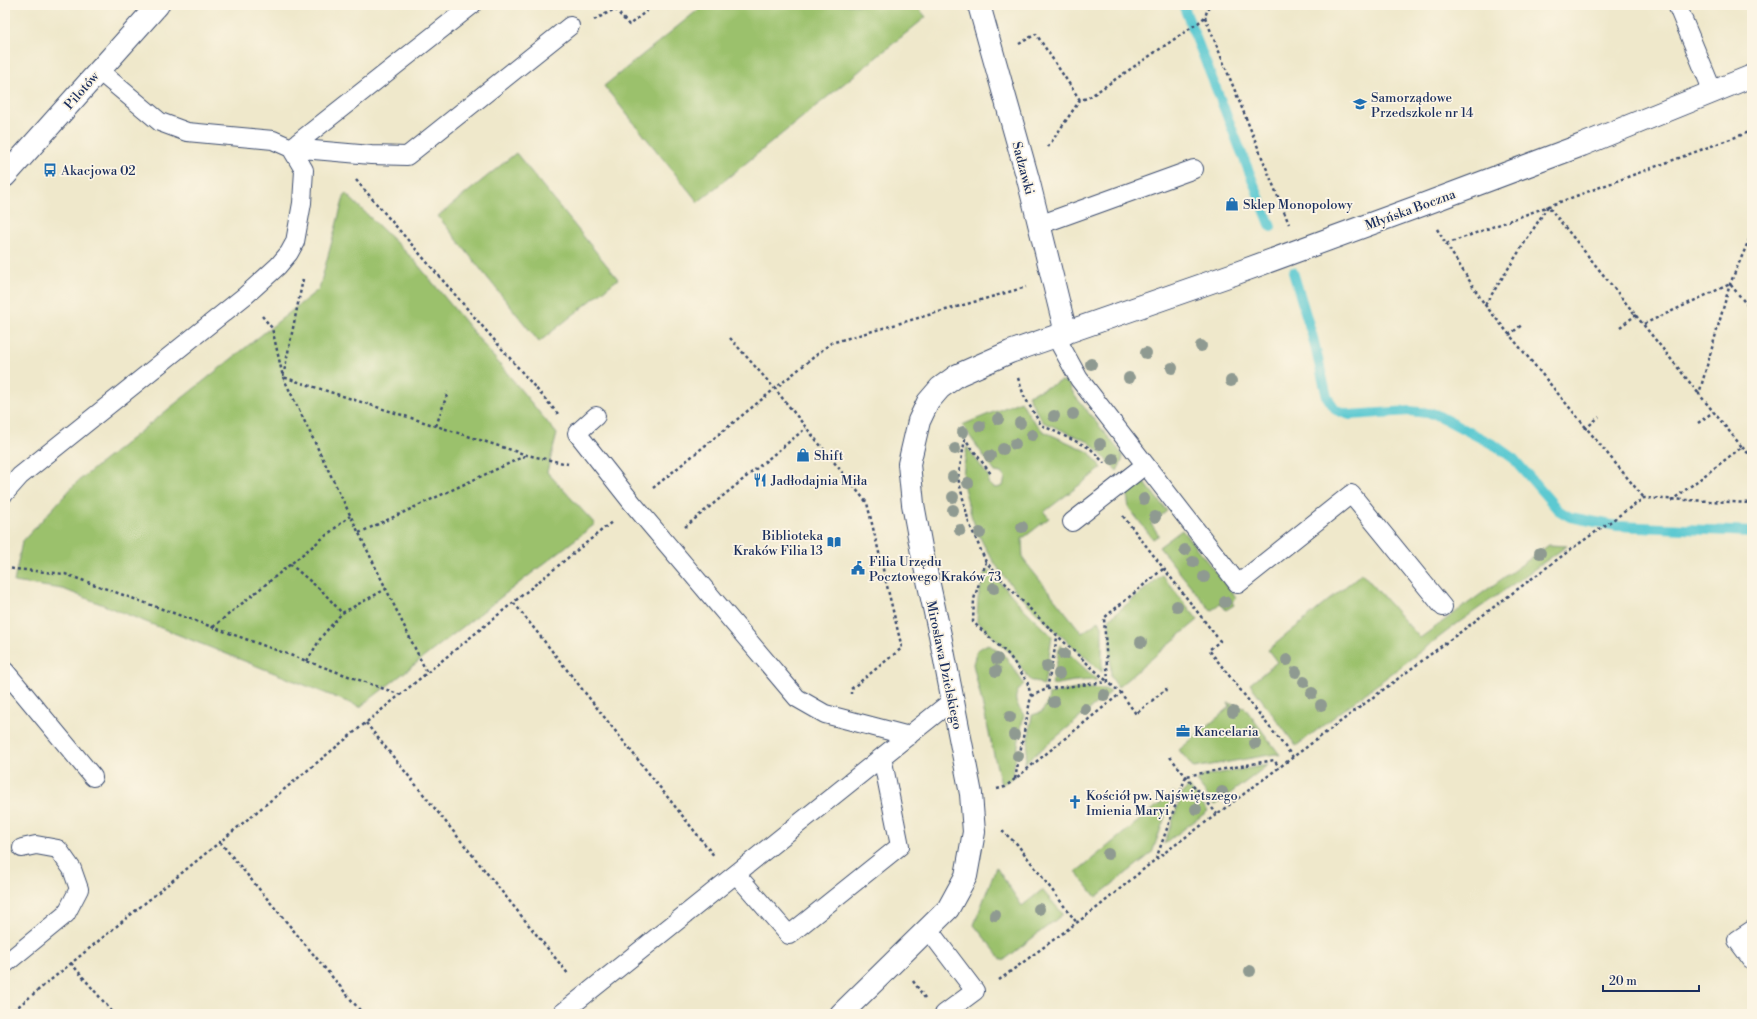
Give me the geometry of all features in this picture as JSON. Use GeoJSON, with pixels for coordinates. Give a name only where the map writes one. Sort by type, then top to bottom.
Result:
{"type":"FeatureCollection","features":[{"type":"Feature","properties":{"kind":"street","name":"Pilotów"},"geometry":{"type":"LineString","coordinates":[[5,176],[98,70],[158,5]]}},
{"type":"Feature","properties":{"kind":"street","name":"Sadzawki"},"geometry":{"type":"LineString","coordinates":[[979,5],[1040,225],[1061,335]]}},
{"type":"Feature","properties":{"kind":"street","name":"Młyńska Boczna"},"geometry":{"type":"LineString","coordinates":[[1061,335],[1422,205],[1582,145],[1752,76]]}},
{"type":"Feature","properties":{"kind":"street","name":"Mirosława Dzielskiego"},"geometry":{"type":"LineString","coordinates":[[841,1014],[948,909],[966,876],[974,832],[971,794],[913,504],[909,464],[918,421],[928,402],[940,388],[958,375],[1010,352],[1061,335]]}},
{"type":"Feature","properties":{"kind":"lane"},"geometry":{"type":"LineString","coordinates":[[291,148],[472,5]]}},
{"type":"Feature","properties":{"kind":"lane"},"geometry":{"type":"LineString","coordinates":[[1677,5],[1713,92]]}},
{"type":"Feature","properties":{"kind":"lane"},"geometry":{"type":"LineString","coordinates":[[98,70],[160,122],[188,132],[273,140],[291,148],[371,155],[407,156],[570,26]]}},
{"type":"Feature","properties":{"kind":"lane"},"geometry":{"type":"LineString","coordinates":[[5,493],[20,476],[246,295],[278,266],[289,253],[294,242],[302,202],[304,170],[291,148]]}},
{"type":"Feature","properties":{"kind":"lane"},"geometry":{"type":"LineString","coordinates":[[1040,225],[1194,169]]}},
{"type":"Feature","properties":{"kind":"lane"},"geometry":{"type":"LineString","coordinates":[[1061,335],[1079,380],[1238,584],[1351,494],[1443,607]]}},
{"type":"Feature","properties":{"kind":"lane"},"geometry":{"type":"LineString","coordinates":[[596,416],[577,433],[633,504],[797,698],[825,714],[909,736]]}},
{"type":"Feature","properties":{"kind":"lane"},"geometry":{"type":"LineString","coordinates":[[1072,522],[1145,465]]}},
{"type":"Feature","properties":{"kind":"lane"},"geometry":{"type":"LineString","coordinates":[[5,671],[93,777]]}},
{"type":"Feature","properties":{"kind":"lane"},"geometry":{"type":"LineString","coordinates":[[561,1014],[953,700]]}},
{"type":"Feature","properties":{"kind":"lane"},"geometry":{"type":"LineString","coordinates":[[736,874],[789,935],[900,846],[882,757]]}},
{"type":"Feature","properties":{"kind":"lane"},"geometry":{"type":"LineString","coordinates":[[5,964],[66,914],[79,889],[72,868],[58,849],[36,845],[22,848]]}},
{"type":"Feature","properties":{"kind":"lane"},"geometry":{"type":"LineString","coordinates":[[928,929],[975,991],[944,1014]]}},
{"type":"Feature","properties":{"kind":"lane"},"geometry":{"type":"LineString","coordinates":[[1752,930],[1737,940],[1752,960]]}},
{"type":"Feature","properties":{"kind":"path"},"geometry":{"type":"LineString","coordinates":[[570,26],[578,28],[615,9],[629,25],[654,5]]}},
{"type":"Feature","properties":{"kind":"path"},"geometry":{"type":"LineString","coordinates":[[1046,150],[1080,100],[1088,98],[1198,23],[1205,17],[1209,5]]}},
{"type":"Feature","properties":{"kind":"path"},"geometry":{"type":"LineString","coordinates":[[1205,17],[1291,229],[1303,249]]}},
{"type":"Feature","properties":{"kind":"path"},"geometry":{"type":"LineString","coordinates":[[993,57],[1036,34],[1080,100]]}},
{"type":"Feature","properties":{"kind":"path"},"geometry":{"type":"LineString","coordinates":[[1446,244],[1752,132]]}},
{"type":"Feature","properties":{"kind":"path"},"geometry":{"type":"LineString","coordinates":[[332,152],[560,416]]}},
{"type":"Feature","properties":{"kind":"path"},"geometry":{"type":"LineString","coordinates":[[1422,205],[1485,305],[1585,429],[1644,498]]}},
{"type":"Feature","properties":{"kind":"path"},"geometry":{"type":"LineString","coordinates":[[1485,305],[1548,206]]}},
{"type":"Feature","properties":{"kind":"path"},"geometry":{"type":"LineString","coordinates":[[1548,206],[1742,448],[1752,457]]}},
{"type":"Feature","properties":{"kind":"path"},"geometry":{"type":"LineString","coordinates":[[1699,394],[1730,284],[1752,233]]}},
{"type":"Feature","properties":{"kind":"path"},"geometry":{"type":"LineString","coordinates":[[283,377],[307,261],[289,253]]}},
{"type":"Feature","properties":{"kind":"path"},"geometry":{"type":"LineString","coordinates":[[1644,324],[1730,284]]}},
{"type":"Feature","properties":{"kind":"path"},"geometry":{"type":"LineString","coordinates":[[1730,284],[1752,311]]}},
{"type":"Feature","properties":{"kind":"path"},"geometry":{"type":"LineString","coordinates":[[9,1014],[831,343],[1028,286]]}},
{"type":"Feature","properties":{"kind":"path"},"geometry":{"type":"LineString","coordinates":[[246,295],[272,328],[283,377],[427,673]]}},
{"type":"Feature","properties":{"kind":"path"},"geometry":{"type":"LineString","coordinates":[[1620,328],[1636,315]]}},
{"type":"Feature","properties":{"kind":"path"},"geometry":{"type":"LineString","coordinates":[[1509,336],[1523,324]]}},
{"type":"Feature","properties":{"kind":"path"},"geometry":{"type":"LineString","coordinates":[[1017,374],[1024,396],[1041,425],[1090,448],[1122,483]]}},
{"type":"Feature","properties":{"kind":"path"},"geometry":{"type":"LineString","coordinates":[[283,377],[527,455],[610,474]]}},
{"type":"Feature","properties":{"kind":"path"},"geometry":{"type":"LineString","coordinates":[[436,426],[448,392]]}},
{"type":"Feature","properties":{"kind":"path"},"geometry":{"type":"LineString","coordinates":[[1698,423],[1713,412]]}},
{"type":"Feature","properties":{"kind":"path"},"geometry":{"type":"LineString","coordinates":[[1585,429],[1599,417]]}},
{"type":"Feature","properties":{"kind":"path"},"geometry":{"type":"LineString","coordinates":[[688,524],[806,428]]}},
{"type":"Feature","properties":{"kind":"path"},"geometry":{"type":"LineString","coordinates":[[991,474],[965,439],[958,478],[969,523],[986,562],[1023,604],[1057,637],[1122,693],[1136,714],[1166,689],[1168,692]]}},
{"type":"Feature","properties":{"kind":"path"},"geometry":{"type":"LineString","coordinates":[[1671,501],[1742,448]]}},
{"type":"Feature","properties":{"kind":"path"},"geometry":{"type":"LineString","coordinates":[[359,533],[527,455]]}},
{"type":"Feature","properties":{"kind":"path"},"geometry":{"type":"LineString","coordinates":[[1107,495],[1163,570],[1220,641],[1210,650],[1293,757]]}},
{"type":"Feature","properties":{"kind":"path"},"geometry":{"type":"LineString","coordinates":[[996,983],[1098,907],[1156,859],[1587,538],[1644,498],[1671,501],[1752,503]]}},
{"type":"Feature","properties":{"kind":"path"},"geometry":{"type":"LineString","coordinates":[[213,627],[350,516]]}},
{"type":"Feature","properties":{"kind":"path"},"geometry":{"type":"LineString","coordinates":[[986,562],[974,599],[973,622],[1009,656],[1027,680],[1031,696],[1015,779]]}},
{"type":"Feature","properties":{"kind":"path"},"geometry":{"type":"LineString","coordinates":[[290,564],[323,592],[342,613]]}},
{"type":"Feature","properties":{"kind":"path"},"geometry":{"type":"LineString","coordinates":[[5,568],[65,574],[401,695]]}},
{"type":"Feature","properties":{"kind":"path"},"geometry":{"type":"LineString","coordinates":[[1108,682],[1104,618],[1163,570]]}},
{"type":"Feature","properties":{"kind":"path"},"geometry":{"type":"LineString","coordinates":[[307,661],[322,636],[342,613],[386,589]]}},
{"type":"Feature","properties":{"kind":"path"},"geometry":{"type":"LineString","coordinates":[[1047,689],[1057,637]]}},
{"type":"Feature","properties":{"kind":"path"},"geometry":{"type":"LineString","coordinates":[[1031,696],[1047,689],[1108,682]]}},
{"type":"Feature","properties":{"kind":"path"},"geometry":{"type":"LineString","coordinates":[[993,790],[1005,787],[1122,693]]}},
{"type":"Feature","properties":{"kind":"path"},"geometry":{"type":"LineString","coordinates":[[366,723],[585,994]]}},
{"type":"Feature","properties":{"kind":"path"},"geometry":{"type":"LineString","coordinates":[[1170,757],[1217,814]]}},
{"type":"Feature","properties":{"kind":"path"},"geometry":{"type":"LineString","coordinates":[[1186,776],[1274,760],[1279,767]]}},
{"type":"Feature","properties":{"kind":"path"},"geometry":{"type":"LineString","coordinates":[[1156,859],[1186,776]]}},
{"type":"Feature","properties":{"kind":"path"},"geometry":{"type":"LineString","coordinates":[[1001,830],[1017,844],[1077,923]]}},
{"type":"Feature","properties":{"kind":"path"},"geometry":{"type":"LineString","coordinates":[[220,842],[363,1014]]}},
{"type":"Feature","properties":{"kind":"path"},"geometry":{"type":"LineString","coordinates":[[72,963],[114,1014]]}},
{"type":"Feature","properties":{"kind":"path"},"geometry":{"type":"LineString","coordinates":[[909,976],[929,1003]]}},
{"type":"Feature","properties":{"kind":"green space"},"geometry":{"type":"Polygon","coordinates":[[[704,5],[916,5],[926,17],[698,202],[604,86],[704,5]]]}},
{"type":"Feature","properties":{"kind":"green space"},"geometry":{"type":"Polygon","coordinates":[[[516,153],[618,279],[539,342],[438,216],[516,153]]]}},
{"type":"Feature","properties":{"kind":"green space"},"geometry":{"type":"Polygon","coordinates":[[[345,193],[414,260],[557,434],[547,472],[595,524],[360,707],[63,589],[14,582],[22,542],[77,482],[319,289],[345,193]]]}},
{"type":"Feature","properties":{"kind":"green space"},"geometry":{"type":"Polygon","coordinates":[[[1062,381],[1068,383],[1075,396],[1122,454],[1122,461],[1117,471],[1089,442],[1043,422],[1036,411],[1028,395],[1062,381]]]}},
{"type":"Feature","properties":{"kind":"green space"},"geometry":{"type":"Polygon","coordinates":[[[1021,401],[1031,418],[1043,431],[1089,452],[1102,468],[1044,512],[1049,518],[1022,539],[1023,559],[1082,633],[1099,621],[1102,626],[1102,672],[1041,617],[1004,577],[989,554],[977,530],[968,504],[963,483],[967,447],[989,477],[988,483],[992,487],[997,488],[1003,486],[1005,478],[1001,473],[995,472],[962,425],[1021,401]]]}},
{"type":"Feature","properties":{"kind":"green space"},"geometry":{"type":"Polygon","coordinates":[[[1144,482],[1167,511],[1151,524],[1159,535],[1153,539],[1129,508],[1127,495],[1144,482]]]}},
{"type":"Feature","properties":{"kind":"green space"},"geometry":{"type":"Polygon","coordinates":[[[1182,530],[1236,598],[1232,602],[1234,605],[1226,610],[1220,603],[1211,611],[1159,547],[1182,530]]]}},
{"type":"Feature","properties":{"kind":"green space"},"geometry":{"type":"Polygon","coordinates":[[[1549,545],[1567,546],[1458,623],[1296,746],[1250,684],[1277,662],[1268,650],[1362,573],[1420,638],[1549,545]]]}},
{"type":"Feature","properties":{"kind":"green space"},"geometry":{"type":"Polygon","coordinates":[[[990,571],[1023,608],[1052,636],[1044,686],[1035,681],[1031,681],[1012,655],[977,621],[978,598],[985,572],[990,571]]]}},
{"type":"Feature","properties":{"kind":"green space"},"geometry":{"type":"Polygon","coordinates":[[[1162,575],[1198,620],[1118,687],[1111,677],[1109,619],[1162,575]]]}},
{"type":"Feature","properties":{"kind":"green space"},"geometry":{"type":"Polygon","coordinates":[[[988,644],[1006,657],[1024,684],[1016,694],[1016,702],[1024,713],[1012,778],[1001,785],[973,664],[977,650],[988,644]]]}},
{"type":"Feature","properties":{"kind":"green space"},"geometry":{"type":"Polygon","coordinates":[[[1060,645],[1097,680],[1074,681],[1052,685],[1060,645]]]}},
{"type":"Feature","properties":{"kind":"green space"},"geometry":{"type":"Polygon","coordinates":[[[1084,688],[1105,689],[1111,692],[1025,763],[1032,715],[1042,712],[1048,701],[1049,694],[1084,688]]]}},
{"type":"Feature","properties":{"kind":"green space"},"geometry":{"type":"Polygon","coordinates":[[[1228,703],[1245,708],[1280,755],[1275,754],[1194,768],[1179,750],[1230,707],[1228,703]]]}},
{"type":"Feature","properties":{"kind":"green space"},"geometry":{"type":"Polygon","coordinates":[[[1268,765],[1215,805],[1196,781],[1203,776],[1268,765]]]}},
{"type":"Feature","properties":{"kind":"green space"},"geometry":{"type":"Polygon","coordinates":[[[1189,786],[1208,811],[1164,844],[1183,792],[1189,786]]]}},
{"type":"Feature","properties":{"kind":"green space"},"geometry":{"type":"Polygon","coordinates":[[[1174,792],[1152,853],[1096,897],[1076,872],[1174,792]]]}},
{"type":"Feature","properties":{"kind":"green space"},"geometry":{"type":"Polygon","coordinates":[[[996,867],[1022,906],[1042,890],[1063,914],[1003,961],[974,925],[996,867]]]}},
{"type":"Feature","properties":{"kind":"waterway"},"geometry":{"type":"LineString","coordinates":[[1183,5],[1271,227]]}},
{"type":"Feature","properties":{"kind":"waterway"},"geometry":{"type":"LineString","coordinates":[[1293,272],[1313,338],[1327,397],[1336,410],[1350,415],[1410,411],[1435,414],[1496,446],[1514,459],[1558,510],[1570,517],[1617,526],[1752,532]]}},
{"type":"Feature","properties":{"kind":"place","name":"Samorządowe Przedszkole nr 14"},"geometry":{"type":"Point","coordinates":[1360,104]}},
{"type":"Feature","properties":{"kind":"place","name":"Akacjowa 02"},"geometry":{"type":"Point","coordinates":[50,170]}},
{"type":"Feature","properties":{"kind":"place","name":"Sklep Monopolowy"},"geometry":{"type":"Point","coordinates":[1232,204]}},
{"type":"Feature","properties":{"kind":"place","name":"Shift"},"geometry":{"type":"Point","coordinates":[803,455]}},
{"type":"Feature","properties":{"kind":"place","name":"Jadłodajnia Miła"},"geometry":{"type":"Point","coordinates":[760,480]}},
{"type":"Feature","properties":{"kind":"place","name":"Biblioteka Kraków Filia 13"},"geometry":{"type":"Point","coordinates":[834,542]}},
{"type":"Feature","properties":{"kind":"place","name":"Filia Urzędu Pocztowego Kraków 73"},"geometry":{"type":"Point","coordinates":[858,568]}},
{"type":"Feature","properties":{"kind":"place","name":"Kancelaria"},"geometry":{"type":"Point","coordinates":[1183,731]}},
{"type":"Feature","properties":{"kind":"place","name":"Kościół pw. Najświętszego Imienia Maryi"},"geometry":{"type":"Point","coordinates":[1075,802]}}]}
